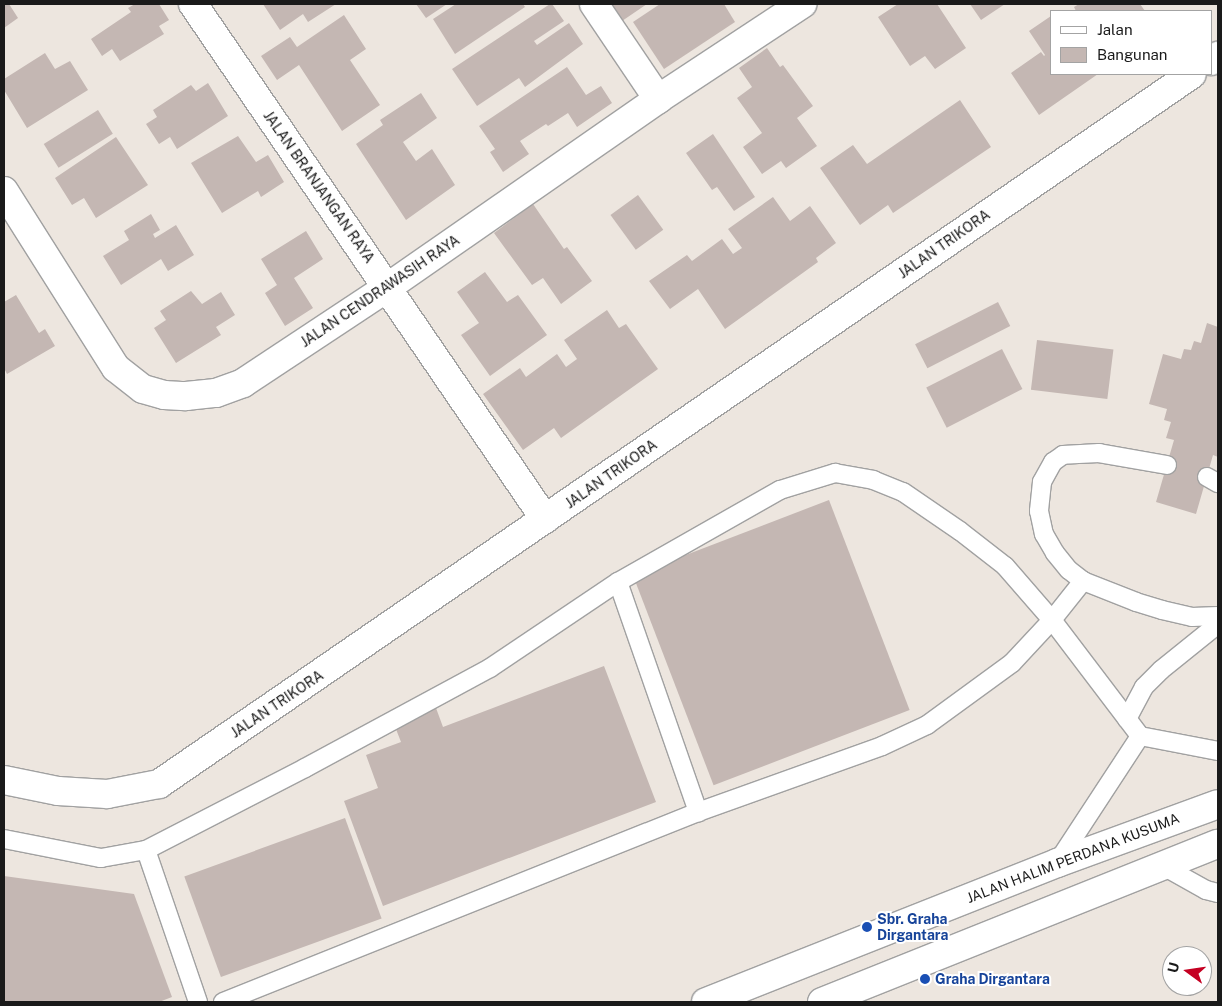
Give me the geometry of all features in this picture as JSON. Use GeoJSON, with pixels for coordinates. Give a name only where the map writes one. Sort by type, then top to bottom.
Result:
{"type":"FeatureCollection","features":[{"type":"Feature","properties":{"kind":"street","name":"JALAN BRANJANGAN RAYA"},"geometry":{"type":"LineString","coordinates":[[193,4],[545,519]]}},
{"type":"Feature","properties":{"kind":"street"},"geometry":{"type":"LineString","coordinates":[[594,4],[658,98]]}},
{"type":"Feature","properties":{"kind":"street","name":"JALAN CENDRAWASIH RAYA"},"geometry":{"type":"LineString","coordinates":[[4,191],[116,368],[143,389],[164,395],[186,396],[216,393],[243,383],[388,287],[658,98],[802,4]]}},
{"type":"Feature","properties":{"kind":"street","name":"JALAN TRIKORA"},"geometry":{"type":"LineString","coordinates":[[4,780],[58,790],[107,794],[159,784],[1191,75]]}},
{"type":"Feature","properties":{"kind":"street","name":"JALAN HALIM PERDANA KUSUMA"},"geometry":{"type":"LineString","coordinates":[[706,1002],[1057,863],[1218,804]]}},
{"type":"Feature","properties":{"kind":"street"},"geometry":{"type":"LineString","coordinates":[[822,1002],[1218,844]]}},
{"type":"Feature","properties":{"kind":"lane"},"geometry":{"type":"LineString","coordinates":[[1166,465],[1099,453],[1077,452],[1063,455],[1046,470],[1039,497],[1039,512],[1044,534],[1055,553],[1069,570],[1083,581],[1162,610],[1192,617],[1218,616]]}},
{"type":"Feature","properties":{"kind":"lane"},"geometry":{"type":"LineString","coordinates":[[4,839],[100,858],[146,850],[305,768],[490,668],[618,582],[780,490],[835,473],[873,480],[903,492],[960,531],[1005,566],[1052,620],[1140,736],[1218,751]]}},
{"type":"Feature","properties":{"kind":"lane"},"geometry":{"type":"LineString","coordinates":[[223,1002],[698,812],[882,746],[927,724],[1012,663],[1052,620],[1083,581]]}},
{"type":"Feature","properties":{"kind":"lane"},"geometry":{"type":"LineString","coordinates":[[618,582],[698,812]]}},
{"type":"Feature","properties":{"kind":"lane"},"geometry":{"type":"LineString","coordinates":[[1127,719],[1144,687],[1161,670],[1218,624]]}},
{"type":"Feature","properties":{"kind":"lane"},"geometry":{"type":"LineString","coordinates":[[1057,863],[1140,736]]}},
{"type":"Feature","properties":{"kind":"lane"},"geometry":{"type":"LineString","coordinates":[[146,850],[198,1002]]}},
{"type":"Feature","properties":{"kind":"lane"},"geometry":{"type":"LineString","coordinates":[[1164,866],[1199,887],[1218,893]]}},
{"type":"Feature","properties":{"kind":"building"},"geometry":{"type":"Polygon","coordinates":[[[4,4],[9,4],[18,18],[4,28],[4,4]]]}},
{"type":"Feature","properties":{"kind":"building"},"geometry":{"type":"Polygon","coordinates":[[[135,4],[159,4],[169,20],[159,26],[164,34],[120,61],[112,49],[102,56],[91,39],[131,12],[128,8],[135,4]]]}},
{"type":"Feature","properties":{"kind":"building"},"geometry":{"type":"Polygon","coordinates":[[[263,4],[336,4],[308,22],[303,14],[280,30],[263,4]]]}},
{"type":"Feature","properties":{"kind":"building"},"geometry":{"type":"Polygon","coordinates":[[[416,4],[447,4],[426,18],[416,4]]]}},
{"type":"Feature","properties":{"kind":"building"},"geometry":{"type":"Polygon","coordinates":[[[456,4],[523,4],[525,7],[455,54],[433,19],[456,4]]]}},
{"type":"Feature","properties":{"kind":"building"},"geometry":{"type":"Polygon","coordinates":[[[552,4],[564,21],[534,41],[537,45],[569,23],[583,44],[525,87],[519,78],[477,106],[452,69],[552,4]]]}},
{"type":"Feature","properties":{"kind":"building"},"geometry":{"type":"Polygon","coordinates":[[[611,4],[647,4],[622,21],[611,4]]]}},
{"type":"Feature","properties":{"kind":"building"},"geometry":{"type":"Polygon","coordinates":[[[660,4],[724,4],[735,22],[664,69],[633,22],[660,4]]]}},
{"type":"Feature","properties":{"kind":"building"},"geometry":{"type":"Polygon","coordinates":[[[898,4],[937,4],[966,48],[935,69],[925,56],[910,66],[878,17],[898,4]]]}},
{"type":"Feature","properties":{"kind":"building"},"geometry":{"type":"Polygon","coordinates":[[[970,4],[1005,4],[981,20],[970,4]]]}},
{"type":"Feature","properties":{"kind":"building"},"geometry":{"type":"Polygon","coordinates":[[[1079,4],[1140,4],[1144,10],[1076,10],[1074,7],[1079,4]]]}},
{"type":"Feature","properties":{"kind":"building"},"geometry":{"type":"Polygon","coordinates":[[[344,15],[366,49],[350,60],[380,105],[342,131],[299,65],[277,80],[261,56],[290,37],[297,47],[344,15]]]}},
{"type":"Feature","properties":{"kind":"building"},"geometry":{"type":"Polygon","coordinates":[[[1050,17],[1050,75],[1097,75],[1039,115],[1011,73],[1041,52],[1045,55],[1029,31],[1050,17]]]}},
{"type":"Feature","properties":{"kind":"building"},"geometry":{"type":"Polygon","coordinates":[[[767,48],[780,67],[783,65],[813,106],[797,118],[817,146],[786,168],[781,161],[762,174],[743,147],[762,133],[737,98],[752,87],[739,68],[767,48]]]}},
{"type":"Feature","properties":{"kind":"building"},"geometry":{"type":"Polygon","coordinates":[[[45,53],[55,69],[70,61],[88,90],[27,128],[4,90],[4,79],[45,53]]]}},
{"type":"Feature","properties":{"kind":"building"},"geometry":{"type":"Polygon","coordinates":[[[567,67],[586,95],[601,86],[612,103],[577,127],[568,113],[548,126],[546,124],[520,141],[529,154],[503,172],[490,152],[495,149],[479,126],[567,67]]]}},
{"type":"Feature","properties":{"kind":"building"},"geometry":{"type":"Polygon","coordinates":[[[208,83],[228,116],[177,149],[170,137],[159,144],[146,124],[157,117],[153,110],[191,85],[196,91],[208,83]]]}},
{"type":"Feature","properties":{"kind":"building"},"geometry":{"type":"Polygon","coordinates":[[[421,93],[437,118],[403,142],[416,161],[432,149],[455,185],[406,220],[356,144],[383,125],[380,120],[421,93]]]}},
{"type":"Feature","properties":{"kind":"building"},"geometry":{"type":"Polygon","coordinates":[[[960,100],[991,147],[893,213],[888,205],[860,225],[820,168],[853,145],[867,164],[960,100]]]}},
{"type":"Feature","properties":{"kind":"building"},"geometry":{"type":"Polygon","coordinates":[[[98,110],[113,134],[59,168],[44,144],[98,110]]]}},
{"type":"Feature","properties":{"kind":"building"},"geometry":{"type":"Polygon","coordinates":[[[713,134],[755,197],[734,211],[717,187],[712,190],[686,153],[713,134]]]}},
{"type":"Feature","properties":{"kind":"building"},"geometry":{"type":"Polygon","coordinates":[[[238,136],[256,162],[268,155],[284,182],[261,197],[258,191],[222,213],[191,163],[238,136]]]}},
{"type":"Feature","properties":{"kind":"building"},"geometry":{"type":"Polygon","coordinates":[[[116,137],[148,185],[96,218],[84,198],[72,205],[55,178],[116,137]]]}},
{"type":"Feature","properties":{"kind":"building"},"geometry":{"type":"Polygon","coordinates":[[[638,195],[663,230],[636,250],[610,215],[638,195]]]}},
{"type":"Feature","properties":{"kind":"building"},"geometry":{"type":"Polygon","coordinates":[[[773,197],[790,221],[810,206],[836,243],[816,258],[818,262],[725,329],[698,289],[670,309],[649,281],[687,255],[692,261],[722,239],[733,254],[742,248],[728,229],[773,197]]]}},
{"type":"Feature","properties":{"kind":"building"},"geometry":{"type":"Polygon","coordinates":[[[533,204],[564,249],[567,247],[592,281],[561,304],[543,278],[532,285],[494,233],[533,204]]]}},
{"type":"Feature","properties":{"kind":"building"},"geometry":{"type":"Polygon","coordinates":[[[151,214],[160,230],[153,234],[155,238],[176,225],[194,255],[168,271],[161,259],[121,285],[103,256],[129,240],[124,231],[151,214]]]}},
{"type":"Feature","properties":{"kind":"building"},"geometry":{"type":"Polygon","coordinates":[[[306,231],[323,259],[294,278],[313,308],[285,326],[265,293],[277,285],[261,259],[306,231]]]}},
{"type":"Feature","properties":{"kind":"building"},"geometry":{"type":"Polygon","coordinates":[[[485,272],[507,302],[518,295],[547,335],[490,376],[461,335],[479,323],[457,292],[485,272]]]}},
{"type":"Feature","properties":{"kind":"building"},"geometry":{"type":"Polygon","coordinates":[[[191,291],[202,304],[221,292],[235,315],[216,327],[221,335],[176,363],[154,328],[166,320],[160,311],[191,291]]]}},
{"type":"Feature","properties":{"kind":"building"},"geometry":{"type":"Polygon","coordinates":[[[16,295],[39,333],[45,329],[55,346],[7,374],[4,368],[4,302],[16,295]]]}},
{"type":"Feature","properties":{"kind":"building"},"geometry":{"type":"Polygon","coordinates":[[[998,302],[1010,326],[927,368],[915,344],[998,302]]]}},
{"type":"Feature","properties":{"kind":"building"},"geometry":{"type":"Polygon","coordinates":[[[607,310],[619,328],[626,324],[658,369],[561,438],[554,428],[523,450],[483,394],[520,368],[526,377],[557,354],[566,367],[577,359],[564,340],[607,310]]]}},
{"type":"Feature","properties":{"kind":"building"},"geometry":{"type":"Polygon","coordinates":[[[1207,323],[1218,327],[1218,457],[1213,455],[1196,514],[1156,502],[1174,440],[1166,438],[1171,422],[1164,420],[1167,409],[1149,404],[1163,354],[1181,359],[1184,349],[1191,350],[1194,341],[1201,343],[1207,323]]]}},
{"type":"Feature","properties":{"kind":"building"},"geometry":{"type":"Polygon","coordinates":[[[1037,340],[1113,349],[1107,399],[1031,390],[1037,340]]]}},
{"type":"Feature","properties":{"kind":"building"},"geometry":{"type":"Polygon","coordinates":[[[1002,349],[1022,389],[947,428],[926,388],[1002,349]]]}},
{"type":"Feature","properties":{"kind":"building"},"geometry":{"type":"Polygon","coordinates":[[[829,500],[910,710],[714,785],[633,575],[829,500]]]}},
{"type":"Feature","properties":{"kind":"building"},"geometry":{"type":"Polygon","coordinates":[[[604,666],[656,802],[383,906],[344,801],[378,788],[366,755],[401,742],[394,724],[436,708],[443,727],[604,666]]]}},
{"type":"Feature","properties":{"kind":"building"},"geometry":{"type":"Polygon","coordinates":[[[345,818],[382,919],[221,977],[184,876],[345,818]]]}},
{"type":"Feature","properties":{"kind":"building"},"geometry":{"type":"Polygon","coordinates":[[[4,876],[134,894],[172,997],[159,1002],[4,1002],[4,876]]]}},
{"type":"Feature","properties":{"kind":"place","name":"Sbr. Graha Dirgantara"},"geometry":{"type":"Point","coordinates":[867,927]}},
{"type":"Feature","properties":{"kind":"place","name":"Graha Dirgantara"},"geometry":{"type":"Point","coordinates":[925,979]}}]}
